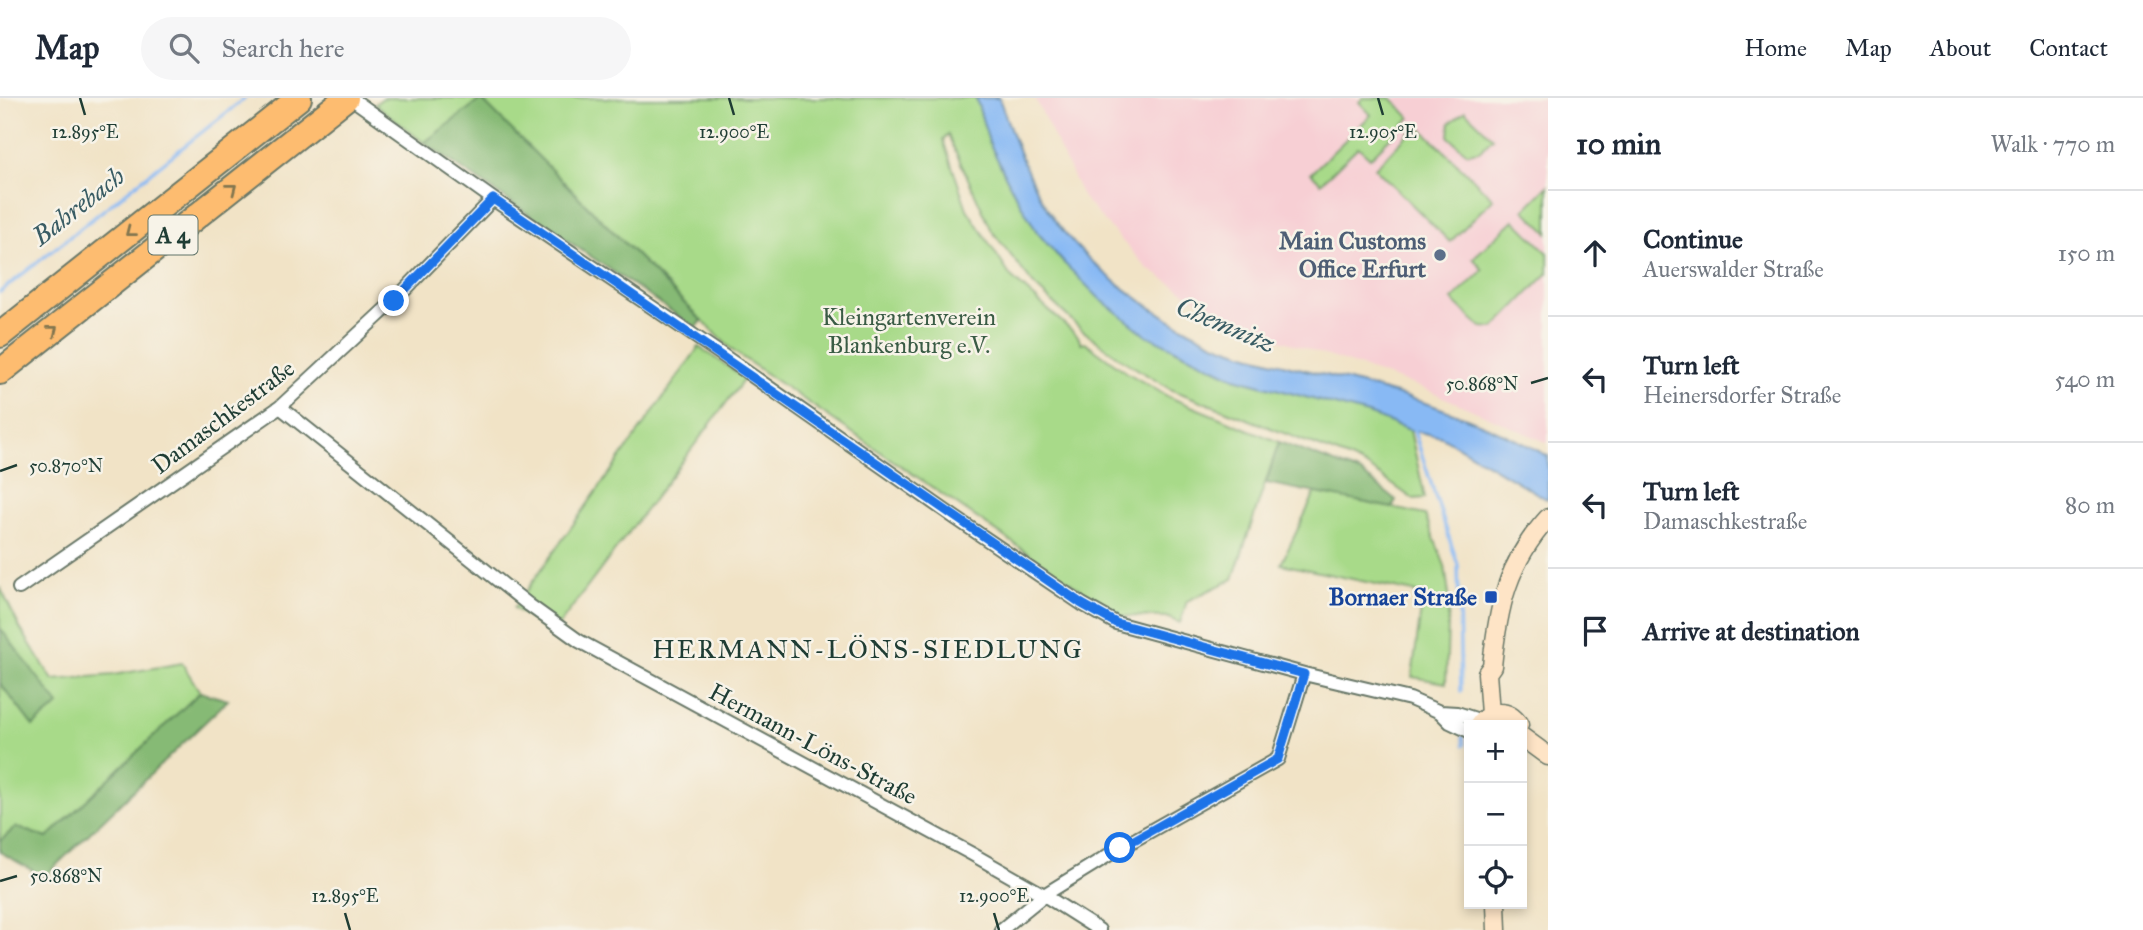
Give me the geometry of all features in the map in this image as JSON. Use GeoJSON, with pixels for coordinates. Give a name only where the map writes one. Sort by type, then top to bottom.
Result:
{"type":"FeatureCollection","features":[{"type":"Feature","properties":{"kind":"highway","name":"A 4"},"geometry":{"type":"LineString","coordinates":[[0,335],[299,98]]}},
{"type":"Feature","properties":{"kind":"highway","name":"A 4"},"geometry":{"type":"LineString","coordinates":[[0,372],[346,98]]}},
{"type":"Feature","properties":{"kind":"main road"},"geometry":{"type":"LineString","coordinates":[[1485,720],[1496,673],[1492,666],[1508,578],[1516,561],[1547,519]]}},
{"type":"Feature","properties":{"kind":"main road"},"geometry":{"type":"LineString","coordinates":[[1490,720],[1511,716],[1515,720]]}},
{"type":"Feature","properties":{"kind":"main road"},"geometry":{"type":"LineString","coordinates":[[1527,741],[1548,756]]}},
{"type":"Feature","properties":{"kind":"main road"},"geometry":{"type":"LineString","coordinates":[[1527,754],[1533,757],[1548,756]]}},
{"type":"Feature","properties":{"kind":"main road"},"geometry":{"type":"LineString","coordinates":[[1496,909],[1497,930]]}},
{"type":"Feature","properties":{"kind":"street"},"geometry":{"type":"LineString","coordinates":[[351,98],[493,199],[1082,604],[1116,623],[1304,674],[1410,699],[1440,712],[1457,713],[1482,720]]}},
{"type":"Feature","properties":{"kind":"street","name":"Damaschkestraße"},"geometry":{"type":"LineString","coordinates":[[19,588],[280,407],[394,301],[493,199]]}},
{"type":"Feature","properties":{"kind":"street","name":"Hermann-Löns-Straße"},"geometry":{"type":"LineString","coordinates":[[280,407],[529,605],[579,641],[1044,895],[1099,930]]}},
{"type":"Feature","properties":{"kind":"street"},"geometry":{"type":"LineString","coordinates":[[1001,930],[1044,895],[1120,848],[1278,759],[1304,674]]}},
{"type":"Feature","properties":{"kind":"shaded area"},"geometry":{"type":"Polygon","coordinates":[[[1035,98],[1548,98],[1548,443],[1420,387],[1236,325],[1147,268],[1083,198],[1035,98]]]}},
{"type":"Feature","properties":{"kind":"green space","name":"Kleingartenverein Blankenburg e.V."},"geometry":{"type":"Polygon","coordinates":[[[383,98],[976,98],[989,142],[1010,185],[1037,232],[1064,263],[1174,349],[1235,378],[1368,414],[1410,430],[1425,498],[1413,499],[1368,467],[1348,458],[1170,389],[1121,359],[1082,330],[1034,285],[992,231],[948,135],[943,140],[967,209],[1011,277],[1078,336],[1081,343],[1085,342],[1126,372],[1169,397],[1279,442],[1233,579],[1187,601],[1180,623],[1166,617],[1120,616],[733,351],[481,100],[424,143],[375,104],[383,98]]]}},
{"type":"Feature","properties":{"kind":"green space"},"geometry":{"type":"Polygon","coordinates":[[[1363,98],[1391,98],[1410,118],[1370,158],[1358,147],[1321,183],[1311,173],[1371,115],[1359,102],[1363,98]]]}},
{"type":"Feature","properties":{"kind":"green space"},"geometry":{"type":"Polygon","coordinates":[[[481,99],[702,321],[696,328],[424,143],[481,99]]]}},
{"type":"Feature","properties":{"kind":"green space"},"geometry":{"type":"Polygon","coordinates":[[[1465,111],[1493,138],[1479,151],[1467,153],[1449,137],[1450,123],[1465,111]]]}},
{"type":"Feature","properties":{"kind":"green space"},"geometry":{"type":"Polygon","coordinates":[[[1423,130],[1493,199],[1450,242],[1375,168],[1411,131],[1423,130]]]}},
{"type":"Feature","properties":{"kind":"green space"},"geometry":{"type":"Polygon","coordinates":[[[1548,186],[1548,233],[1524,210],[1548,186]]]}},
{"type":"Feature","properties":{"kind":"green space"},"geometry":{"type":"Polygon","coordinates":[[[1514,220],[1548,253],[1548,273],[1494,328],[1481,327],[1452,300],[1483,270],[1473,258],[1514,220]]]}},
{"type":"Feature","properties":{"kind":"green space"},"geometry":{"type":"Polygon","coordinates":[[[699,347],[745,378],[552,634],[514,608],[699,347]]]}},
{"type":"Feature","properties":{"kind":"green space"},"geometry":{"type":"Polygon","coordinates":[[[1279,442],[1361,473],[1396,500],[1392,508],[1266,483],[1279,442]]]}},
{"type":"Feature","properties":{"kind":"green space"},"geometry":{"type":"Polygon","coordinates":[[[1316,491],[1425,515],[1445,566],[1449,595],[1446,683],[1412,677],[1423,594],[1281,564],[1316,491]]]}},
{"type":"Feature","properties":{"kind":"green space"},"geometry":{"type":"Polygon","coordinates":[[[0,587],[20,628],[53,680],[113,675],[182,663],[200,692],[47,838],[16,827],[0,841],[0,683],[32,725],[0,629],[0,587]]]}},
{"type":"Feature","properties":{"kind":"green space"},"geometry":{"type":"Polygon","coordinates":[[[1,629],[59,705],[33,726],[0,683],[1,629]]]}},
{"type":"Feature","properties":{"kind":"green space"},"geometry":{"type":"Polygon","coordinates":[[[200,692],[228,700],[44,877],[0,852],[0,841],[16,827],[47,838],[200,692]]]}},
{"type":"Feature","properties":{"kind":"water"},"geometry":{"type":"Polygon","coordinates":[[[976,98],[999,98],[1027,170],[1048,210],[1080,250],[1143,302],[1189,331],[1229,349],[1415,400],[1474,421],[1530,446],[1548,456],[1548,500],[1442,437],[1235,378],[1146,335],[1100,299],[1037,232],[989,142],[976,98]]]}},
{"type":"Feature","properties":{"kind":"waterway","name":"Bahrebach"},"geometry":{"type":"LineString","coordinates":[[0,292],[245,98]]}},
{"type":"Feature","properties":{"kind":"waterway"},"geometry":{"type":"LineString","coordinates":[[1413,428],[1458,565],[1461,691]]}},
{"type":"Feature","properties":{"kind":"waterway"},"geometry":{"type":"LineString","coordinates":[[1463,736],[1464,745]]}},
{"type":"Feature","properties":{"kind":"place","name":"Main Customs Office Erfurt"},"geometry":{"type":"Point","coordinates":[1440,255]}},
{"type":"Feature","properties":{"kind":"place","name":"Bornaer Straße"},"geometry":{"type":"Point","coordinates":[1491,597]}},
{"type":"Feature","properties":{"kind":"district","name":"HERMANN-LÖNS-SIEDLUNG"},"geometry":{"type":"Point","coordinates":[868,649]}},
{"type":"Feature","properties":{"kind":"route"},"geometry":{"type":"LineString","coordinates":[[394,301],[493,199],[1082,604],[1116,623],[1304,674],[1278,759],[1120,848]]}},
{"type":"Feature","properties":{"kind":"water label","name":"Chemnitz"},"geometry":{"type":"Point","coordinates":[1226,325]}}]}
